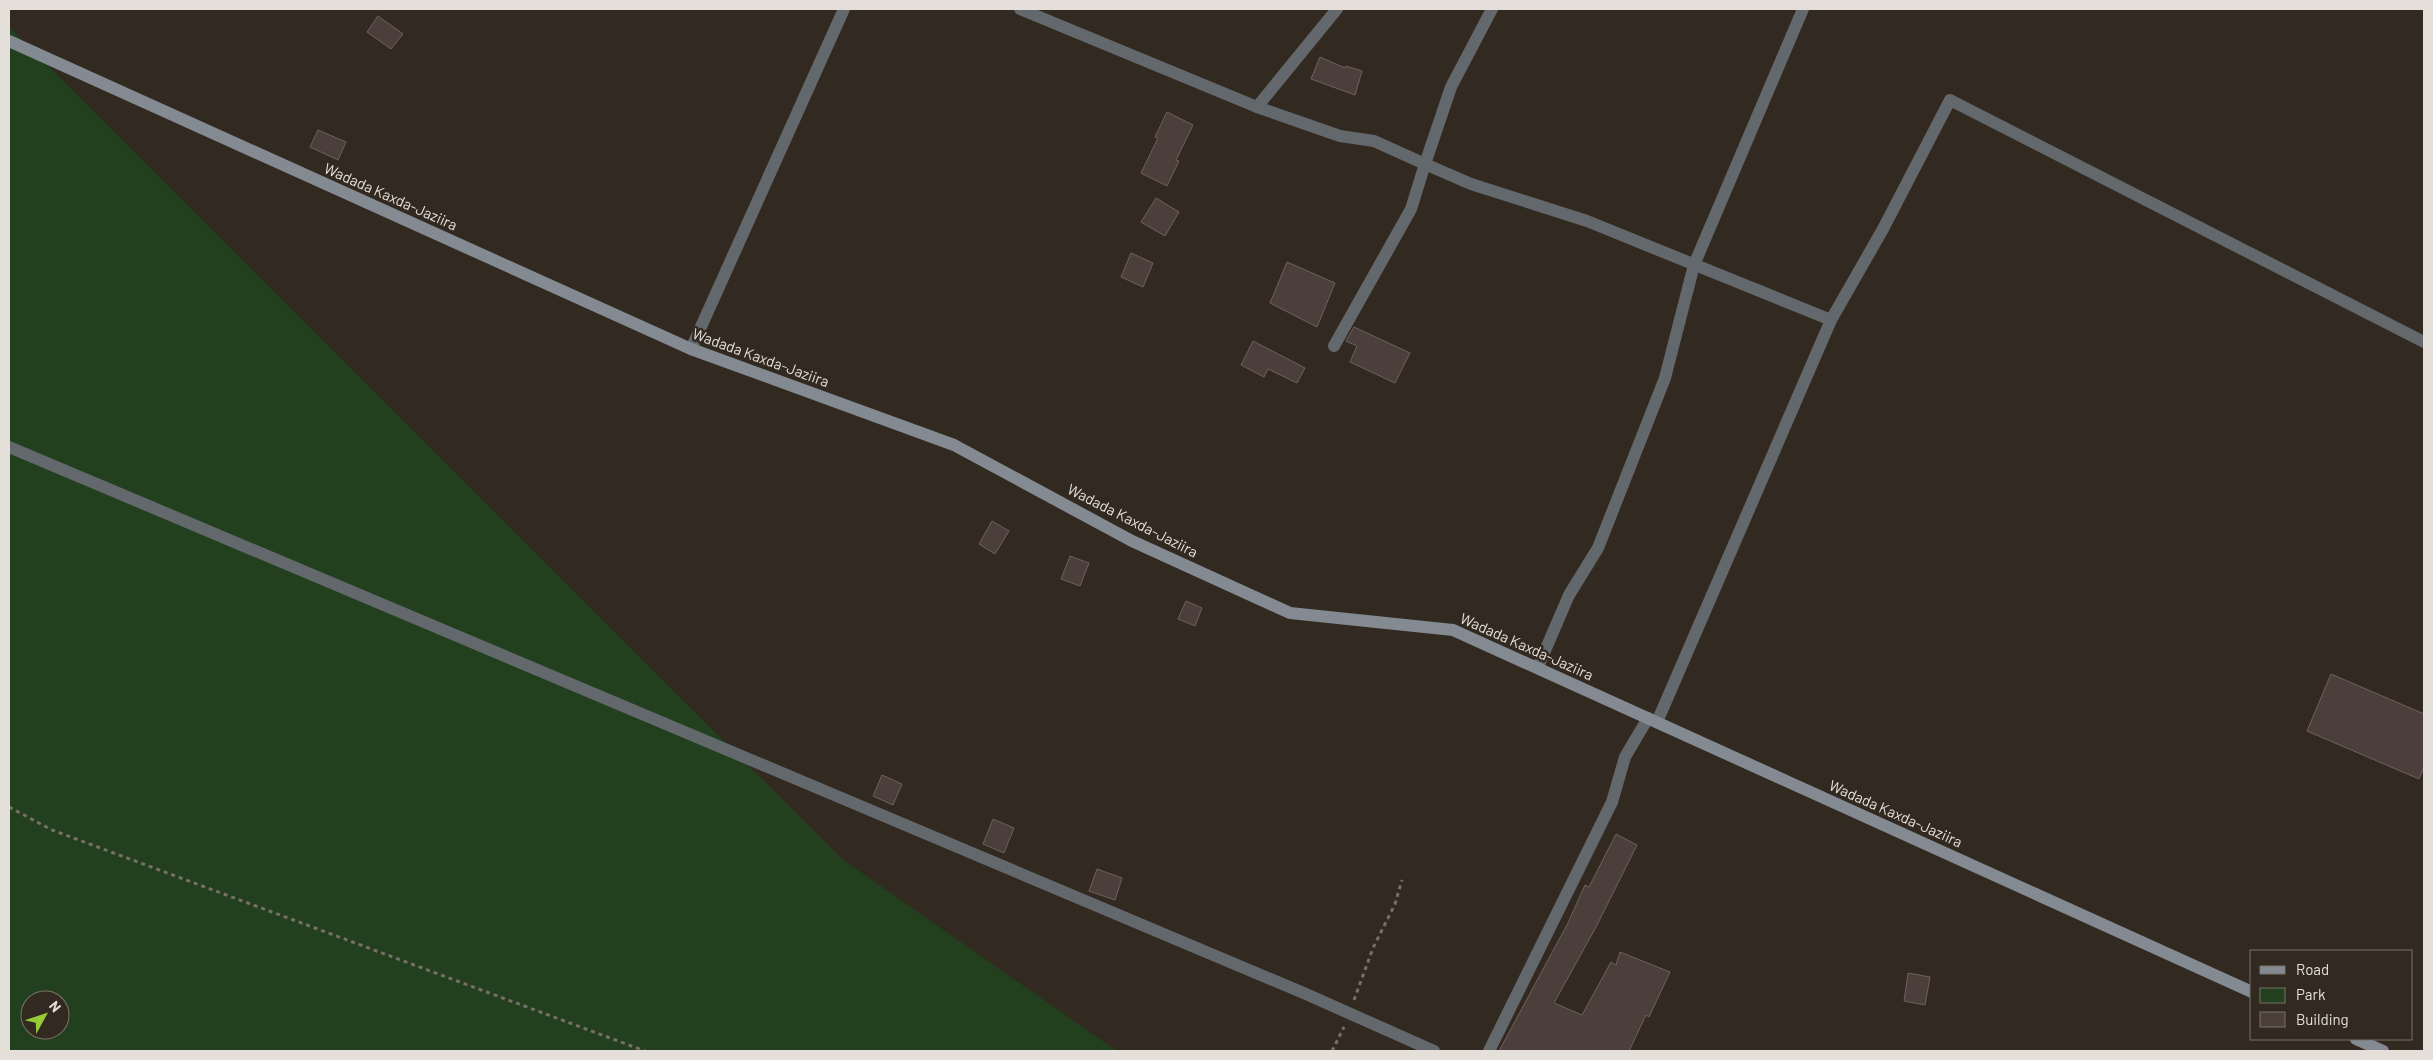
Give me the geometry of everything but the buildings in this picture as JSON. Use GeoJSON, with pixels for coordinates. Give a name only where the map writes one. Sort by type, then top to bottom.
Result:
{"type":"FeatureCollection","features":[{"type":"Feature","properties":{"kind":"street"},"geometry":{"type":"LineString","coordinates":[[691,349],[844,9]]}},
{"type":"Feature","properties":{"kind":"street"},"geometry":{"type":"LineString","coordinates":[[1020,9],[1257,107],[1340,136],[1374,141],[1471,184],[1587,221],[1831,320]]}},
{"type":"Feature","properties":{"kind":"street"},"geometry":{"type":"LineString","coordinates":[[1257,107],[1338,9]]}},
{"type":"Feature","properties":{"kind":"street"},"geometry":{"type":"LineString","coordinates":[[1334,346],[1411,209],[1451,88],[1492,9]]}},
{"type":"Feature","properties":{"kind":"street"},"geometry":{"type":"LineString","coordinates":[[1538,667],[1569,595],[1598,548],[1665,378],[1694,265],[1803,9]]}},
{"type":"Feature","properties":{"kind":"street","name":"Wadada Kaxda-Jaziira"},"geometry":{"type":"LineString","coordinates":[[9,41],[691,349],[954,445],[1132,541],[1290,613],[1453,630],[2250,991]]}},
{"type":"Feature","properties":{"kind":"street"},"geometry":{"type":"LineString","coordinates":[[1489,1051],[1612,802],[1625,757],[1652,720],[1831,320],[1883,229],[1950,100],[2424,342]]}},
{"type":"Feature","properties":{"kind":"street"},"geometry":{"type":"LineString","coordinates":[[9,447],[1434,1051]]}},
{"type":"Feature","properties":{"kind":"street"},"geometry":{"type":"LineString","coordinates":[[2358,1040],[2383,1051]]}},
{"type":"Feature","properties":{"kind":"path"},"geometry":{"type":"LineString","coordinates":[[9,807],[52,830],[645,1051]]}},
{"type":"Feature","properties":{"kind":"path"},"geometry":{"type":"LineString","coordinates":[[1332,1051],[1349,1014],[1402,880]]}},
{"type":"Feature","properties":{"kind":"green space"},"geometry":{"type":"Polygon","coordinates":[[[9,27],[842,859],[1117,1051],[9,1051],[9,27]]]}}]}
